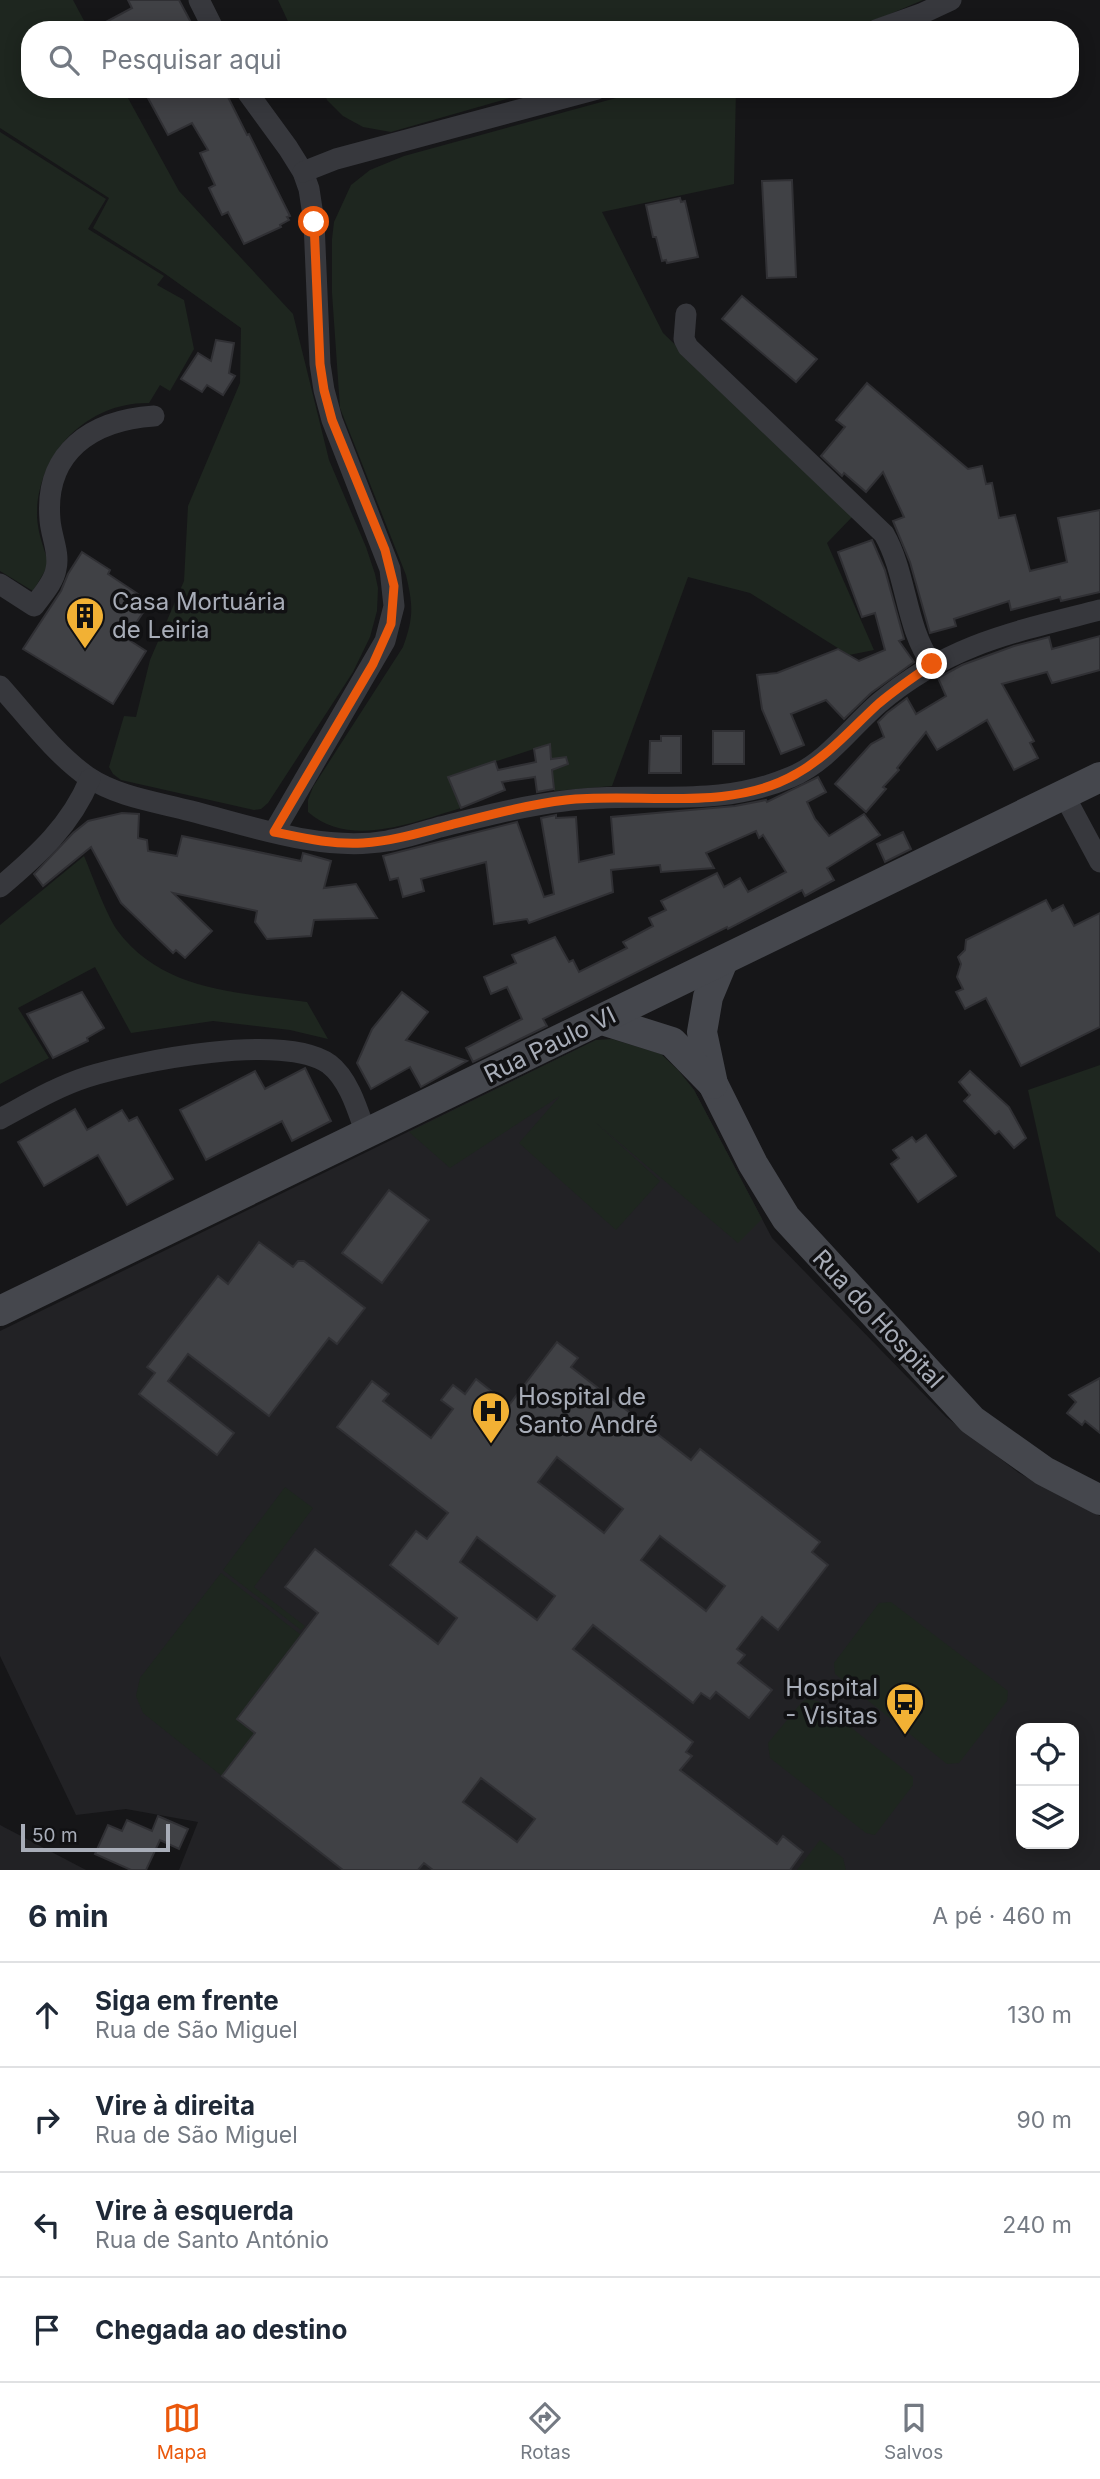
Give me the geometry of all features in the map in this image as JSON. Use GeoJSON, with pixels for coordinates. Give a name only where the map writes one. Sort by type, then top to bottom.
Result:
{"type":"FeatureCollection","features":[{"type":"Feature","properties":{"kind":"main road","name":"Rua Paulo VI"},"geometry":{"type":"LineString","coordinates":[[0,1311],[1100,777]]}},
{"type":"Feature","properties":{"kind":"main road","name":"Rua do Hospital"},"geometry":{"type":"LineString","coordinates":[[723,961],[708,997],[702,1032],[713,1084],[753,1164],[786,1218],[972,1420],[1044,1471],[1100,1500]]}},
{"type":"Feature","properties":{"kind":"main road","name":"Rua do Hospital"},"geometry":{"type":"LineString","coordinates":[[663,990],[680,1004],[702,1032]]}},
{"type":"Feature","properties":{"kind":"main road"},"geometry":{"type":"LineString","coordinates":[[663,990],[672,1042]]}},
{"type":"Feature","properties":{"kind":"main road","name":"Rua do Hospital"},"geometry":{"type":"LineString","coordinates":[[602,1020],[672,1042],[713,1084]]}},
{"type":"Feature","properties":{"kind":"street"},"geometry":{"type":"LineString","coordinates":[[199,0],[210,21]]}},
{"type":"Feature","properties":{"kind":"street"},"geometry":{"type":"LineString","coordinates":[[901,21],[951,0]]}},
{"type":"Feature","properties":{"kind":"street"},"geometry":{"type":"LineString","coordinates":[[252,98],[303,172],[309,189],[314,222],[320,364],[324,390],[332,420],[385,550],[394,586],[394,606],[385,641],[274,832]]}},
{"type":"Feature","properties":{"kind":"street"},"geometry":{"type":"LineString","coordinates":[[303,172],[336,159],[563,98]]}},
{"type":"Feature","properties":{"kind":"street"},"geometry":{"type":"LineString","coordinates":[[686,314],[684,339],[688,347],[884,534],[899,569],[924,652],[932,664]]}},
{"type":"Feature","properties":{"kind":"street"},"geometry":{"type":"LineString","coordinates":[[0,584],[34,606],[55,574],[57,565],[49,502],[52,485],[65,457],[73,446],[99,428],[127,419],[154,416]]}},
{"type":"Feature","properties":{"kind":"street"},"geometry":{"type":"LineString","coordinates":[[0,685],[57,750],[90,779],[126,795],[274,832],[336,843],[378,842],[515,808],[567,800],[674,799],[756,790],[796,775],[823,755],[880,703],[932,664],[977,643],[1008,633],[1100,610]]}},
{"type":"Feature","properties":{"kind":"street"},"geometry":{"type":"LineString","coordinates":[[0,887],[53,840],[72,816],[90,779]]}},
{"type":"Feature","properties":{"kind":"street"},"geometry":{"type":"LineString","coordinates":[[1064,795],[1092,831],[1100,862]]}},
{"type":"Feature","properties":{"kind":"street"},"geometry":{"type":"LineString","coordinates":[[0,1119],[88,1077],[190,1054],[266,1050],[305,1054],[319,1058],[331,1066],[350,1092],[366,1134]]}},
{"type":"Feature","properties":{"kind":"shaded area"},"geometry":{"type":"Polygon","coordinates":[[[0,0],[73,0],[84,21],[21,21],[21,98],[128,98],[179,191],[293,314],[329,460],[375,574],[378,588],[377,611],[370,637],[353,672],[268,803],[261,809],[254,810],[121,780],[109,767],[124,716],[136,717],[150,660],[184,581],[188,506],[240,383],[241,328],[164,273],[93,228],[109,198],[0,128],[0,0]]]}},
{"type":"Feature","properties":{"kind":"shaded area"},"geometry":{"type":"Polygon","coordinates":[[[278,0],[923,0],[870,21],[288,21],[278,0]]]}},
{"type":"Feature","properties":{"kind":"shaded area"},"geometry":{"type":"Polygon","coordinates":[[[326,98],[510,98],[391,132],[363,127],[343,116],[326,98]]]}},
{"type":"Feature","properties":{"kind":"shaded area"},"geometry":{"type":"Polygon","coordinates":[[[616,98],[736,98],[734,184],[602,212],[663,333],[853,516],[827,543],[874,650],[849,655],[750,593],[688,577],[612,786],[554,791],[549,744],[448,777],[461,808],[403,825],[362,831],[343,829],[325,823],[308,812],[308,800],[313,787],[403,647],[409,627],[411,611],[406,575],[340,408],[332,293],[334,222],[351,185],[370,170],[404,156],[616,98]]]}},
{"type":"Feature","properties":{"kind":"shaded area"},"geometry":{"type":"Polygon","coordinates":[[[0,132],[106,199],[88,229],[164,276],[157,285],[184,300],[194,349],[170,391],[160,385],[149,403],[126,405],[86,422],[69,436],[55,453],[39,494],[37,517],[49,564],[33,591],[0,571],[0,132]]]}},
{"type":"Feature","properties":{"kind":"shaded area"},"geometry":{"type":"Polygon","coordinates":[[[84,856],[117,930],[156,966],[203,986],[307,1002],[328,1039],[290,1030],[213,1021],[131,1033],[95,967],[18,1008],[49,1058],[0,1084],[0,925],[84,856]]]}},
{"type":"Feature","properties":{"kind":"shaded area"},"geometry":{"type":"Polygon","coordinates":[[[612,1039],[661,1054],[694,1090],[762,1219],[738,1243],[595,1122],[660,1181],[616,1230],[519,1143],[560,1096],[450,1168],[409,1132],[596,1040],[612,1039]]]}},
{"type":"Feature","properties":{"kind":"shaded area","name":"Hospital de Santo André"},"geometry":{"type":"Polygon","coordinates":[[[596,1040],[678,1070],[694,1090],[772,1238],[946,1417],[1019,1473],[1100,1516],[1100,1870],[179,1870],[198,1822],[126,1809],[76,1815],[0,1656],[0,1331],[596,1040]]]}},
{"type":"Feature","properties":{"kind":"shaded area"},"geometry":{"type":"Polygon","coordinates":[[[1100,1065],[1100,1253],[1056,1216],[1028,1090],[1100,1065]]]}},
{"type":"Feature","properties":{"kind":"shaded area"},"geometry":{"type":"Polygon","coordinates":[[[285,1487],[313,1508],[254,1587],[305,1626],[301,1630],[223,1570],[285,1487]]]}},
{"type":"Feature","properties":{"kind":"shaded area"},"geometry":{"type":"Polygon","coordinates":[[[221,1573],[301,1635],[271,1674],[307,1702],[262,1761],[244,1747],[222,1776],[143,1713],[136,1696],[140,1678],[221,1573]]]}},
{"type":"Feature","properties":{"kind":"shaded area"},"geometry":{"type":"Polygon","coordinates":[[[891,1602],[1008,1691],[1007,1701],[959,1763],[947,1764],[835,1674],[834,1663],[879,1603],[891,1602]]]}},
{"type":"Feature","properties":{"kind":"shaded area"},"geometry":{"type":"Polygon","coordinates":[[[807,1699],[818,1701],[913,1777],[913,1785],[875,1835],[866,1833],[770,1758],[768,1743],[807,1699]]]}},
{"type":"Feature","properties":{"kind":"shaded area"},"geometry":{"type":"Polygon","coordinates":[[[0,1825],[86,1870],[0,1870],[0,1825]]]}},
{"type":"Feature","properties":{"kind":"shaded area"},"geometry":{"type":"Polygon","coordinates":[[[820,1840],[843,1858],[846,1870],[797,1870],[820,1840]]]}},
{"type":"Feature","properties":{"kind":"building"},"geometry":{"type":"Polygon","coordinates":[[[128,0],[179,0],[190,21],[108,21],[132,8],[128,0]]]}},
{"type":"Feature","properties":{"kind":"building"},"geometry":{"type":"Polygon","coordinates":[[[148,98],[228,98],[290,216],[287,217],[289,220],[280,225],[281,227],[244,244],[228,212],[222,215],[209,188],[215,185],[200,153],[208,150],[192,123],[168,135],[148,98]]]}},
{"type":"Feature","properties":{"kind":"building"},"geometry":{"type":"Polygon","coordinates":[[[792,180],[796,277],[767,278],[762,181],[792,180]]]}},
{"type":"Feature","properties":{"kind":"building"},"geometry":{"type":"Polygon","coordinates":[[[680,198],[681,202],[685,201],[698,257],[667,263],[666,260],[662,261],[656,237],[653,237],[646,205],[680,198]]]}},
{"type":"Feature","properties":{"kind":"building"},"geometry":{"type":"Polygon","coordinates":[[[742,296],[817,359],[796,382],[722,319],[742,296]]]}},
{"type":"Feature","properties":{"kind":"building"},"geometry":{"type":"Polygon","coordinates":[[[216,340],[234,343],[229,373],[235,376],[223,395],[207,385],[202,392],[181,379],[198,353],[211,361],[216,340]]]}},
{"type":"Feature","properties":{"kind":"building"},"geometry":{"type":"Polygon","coordinates":[[[867,383],[968,469],[982,466],[986,484],[992,483],[999,518],[1015,515],[1030,571],[1067,562],[1058,518],[1100,510],[1100,592],[1061,601],[1060,597],[1011,610],[1009,601],[954,619],[956,626],[930,633],[910,562],[893,521],[904,517],[883,472],[866,492],[844,473],[842,476],[821,456],[845,427],[836,420],[867,383]]]}},
{"type":"Feature","properties":{"kind":"building"},"geometry":{"type":"Polygon","coordinates":[[[872,540],[885,570],[904,639],[899,641],[914,662],[871,693],[844,719],[826,700],[791,714],[804,745],[781,754],[762,709],[757,675],[777,673],[838,649],[859,661],[885,650],[875,613],[862,617],[838,552],[872,540]]]}},
{"type":"Feature","properties":{"kind":"building","name":"Casa Mortuária de Leiria"},"geometry":{"type":"Polygon","coordinates":[[[82,552],[110,570],[108,574],[150,602],[126,638],[146,651],[113,704],[23,649],[61,591],[82,552]]]}},
{"type":"Feature","properties":{"kind":"building"},"geometry":{"type":"Polygon","coordinates":[[[1100,636],[1100,670],[1052,683],[1047,672],[1002,684],[1034,741],[1030,743],[1038,758],[1014,770],[987,720],[937,750],[926,732],[897,768],[899,770],[883,787],[886,789],[866,812],[835,784],[871,744],[884,737],[878,722],[887,713],[907,698],[916,714],[946,696],[938,678],[962,665],[1014,646],[1049,637],[1052,649],[1100,636]]]}},
{"type":"Feature","properties":{"kind":"building"},"geometry":{"type":"Polygon","coordinates":[[[713,731],[744,731],[744,764],[713,764],[713,731]]]}},
{"type":"Feature","properties":{"kind":"building"},"geometry":{"type":"Polygon","coordinates":[[[661,736],[681,736],[681,773],[649,773],[650,741],[661,741],[661,736]]]}},
{"type":"Feature","properties":{"kind":"building"},"geometry":{"type":"Polygon","coordinates":[[[550,744],[551,759],[566,757],[568,764],[552,770],[554,789],[537,792],[535,777],[502,782],[505,790],[461,808],[448,777],[495,761],[498,770],[536,762],[534,749],[550,744]]]}},
{"type":"Feature","properties":{"kind":"building"},"geometry":{"type":"Polygon","coordinates":[[[818,777],[826,792],[807,802],[815,819],[829,836],[864,814],[880,835],[827,868],[834,880],[805,896],[802,890],[543,1019],[547,1026],[473,1062],[466,1048],[522,1019],[507,987],[491,994],[484,977],[516,963],[512,955],[555,937],[569,962],[573,960],[579,972],[627,948],[623,942],[653,926],[649,918],[666,910],[661,901],[717,873],[724,887],[740,878],[748,892],[786,872],[763,835],[759,838],[756,831],[706,853],[714,868],[661,872],[660,865],[611,870],[613,892],[529,923],[527,919],[494,924],[486,862],[421,879],[424,891],[403,897],[398,878],[390,880],[383,856],[517,822],[544,897],[554,894],[541,818],[556,815],[556,818],[576,817],[579,862],[614,854],[611,817],[767,802],[818,777]]]}},
{"type":"Feature","properties":{"kind":"building"},"geometry":{"type":"Polygon","coordinates":[[[122,813],[139,814],[138,838],[147,840],[148,851],[177,856],[182,836],[301,861],[303,853],[331,861],[324,888],[356,884],[377,918],[314,920],[311,936],[267,939],[255,922],[257,911],[173,893],[212,931],[185,958],[176,950],[173,953],[121,903],[91,847],[43,886],[34,874],[88,821],[122,813]]]}},
{"type":"Feature","properties":{"kind":"building"},"geometry":{"type":"Polygon","coordinates":[[[903,832],[911,849],[885,862],[877,844],[903,832]]]}},
{"type":"Feature","properties":{"kind":"building"},"geometry":{"type":"Polygon","coordinates":[[[1046,900],[1052,911],[1063,905],[1074,926],[1100,913],[1100,1027],[1021,1066],[986,998],[965,1009],[956,992],[963,989],[957,977],[961,964],[958,957],[965,950],[966,940],[1046,900]]]}},
{"type":"Feature","properties":{"kind":"building"},"geometry":{"type":"Polygon","coordinates":[[[82,992],[104,1028],[87,1038],[88,1041],[53,1058],[27,1014],[82,992]]]}},
{"type":"Feature","properties":{"kind":"building"},"geometry":{"type":"Polygon","coordinates":[[[402,992],[428,1012],[406,1040],[467,1061],[421,1087],[410,1067],[371,1089],[357,1063],[372,1029],[402,992]]]}},
{"type":"Feature","properties":{"kind":"building"},"geometry":{"type":"Polygon","coordinates":[[[305,1068],[331,1121],[292,1141],[282,1121],[206,1160],[180,1110],[255,1071],[265,1089],[305,1068]]]}},
{"type":"Feature","properties":{"kind":"building"},"geometry":{"type":"Polygon","coordinates":[[[970,1071],[1009,1107],[1026,1138],[1014,1148],[999,1131],[995,1134],[964,1101],[970,1095],[959,1082],[970,1071]]]}},
{"type":"Feature","properties":{"kind":"building"},"geometry":{"type":"Polygon","coordinates":[[[75,1109],[87,1130],[122,1110],[129,1121],[137,1117],[173,1179],[127,1205],[98,1155],[44,1186],[18,1142],[75,1109]]]}},
{"type":"Feature","properties":{"kind":"building"},"geometry":{"type":"Polygon","coordinates":[[[926,1135],[956,1176],[918,1202],[891,1164],[899,1158],[893,1150],[912,1137],[916,1142],[926,1135]]]}},
{"type":"Feature","properties":{"kind":"building"},"geometry":{"type":"Polygon","coordinates":[[[389,1190],[429,1220],[382,1283],[342,1253],[389,1190]]]}},
{"type":"Feature","properties":{"kind":"building"},"geometry":{"type":"Polygon","coordinates":[[[259,1242],[293,1267],[298,1261],[304,1261],[365,1308],[337,1344],[329,1338],[269,1416],[188,1354],[168,1381],[234,1433],[217,1455],[139,1394],[155,1373],[147,1367],[218,1276],[228,1284],[259,1242]]]}},
{"type":"Feature","properties":{"kind":"building"},"geometry":{"type":"Polygon","coordinates":[[[557,1342],[578,1358],[571,1367],[691,1460],[700,1449],[820,1542],[812,1552],[828,1565],[778,1630],[762,1617],[737,1649],[745,1655],[738,1663],[772,1690],[749,1718],[716,1692],[710,1699],[701,1693],[693,1703],[593,1625],[573,1649],[693,1742],[686,1752],[692,1756],[680,1770],[777,1844],[783,1836],[803,1852],[790,1870],[433,1870],[424,1863],[418,1870],[343,1870],[222,1776],[255,1733],[237,1719],[318,1613],[285,1587],[315,1549],[438,1644],[457,1618],[390,1565],[416,1531],[427,1539],[448,1513],[337,1427],[372,1381],[389,1394],[383,1401],[431,1438],[453,1409],[441,1400],[453,1385],[465,1394],[476,1379],[509,1405],[557,1342]],[[557,1457],[538,1482],[604,1533],[623,1509],[557,1457]],[[660,1536],[641,1560],[706,1611],[725,1586],[660,1536]],[[477,1537],[460,1562],[537,1620],[555,1596],[477,1537]],[[481,1778],[463,1802],[517,1842],[535,1819],[481,1778]]]}},
{"type":"Feature","properties":{"kind":"building"},"geometry":{"type":"Polygon","coordinates":[[[1100,1378],[1100,1433],[1085,1421],[1082,1425],[1067,1413],[1076,1402],[1069,1395],[1100,1378]]]}},
{"type":"Feature","properties":{"kind":"building"},"geometry":{"type":"Polygon","coordinates":[[[158,1816],[188,1829],[179,1849],[160,1840],[146,1870],[131,1870],[95,1854],[108,1825],[122,1831],[127,1820],[152,1831],[158,1816]]]}},
{"type":"Feature","properties":{"kind":"place","name":"Casa Mortuária de Leiria"},"geometry":{"type":"Point","coordinates":[85,650]}},
{"type":"Feature","properties":{"kind":"place","name":"Hospital de Santo André"},"geometry":{"type":"Point","coordinates":[491,1445]}},
{"type":"Feature","properties":{"kind":"place","name":"Hospital - Visitas"},"geometry":{"type":"Point","coordinates":[905,1736]}},
{"type":"Feature","properties":{"kind":"route"},"geometry":{"type":"LineString","coordinates":[[314,222],[320,364],[324,390],[332,420],[385,550],[394,586],[394,606],[385,641],[373,664],[274,832],[313,840],[359,844],[387,841],[515,808],[567,800],[712,797],[756,790],[796,775],[832,749],[880,703],[932,664]]}}]}
